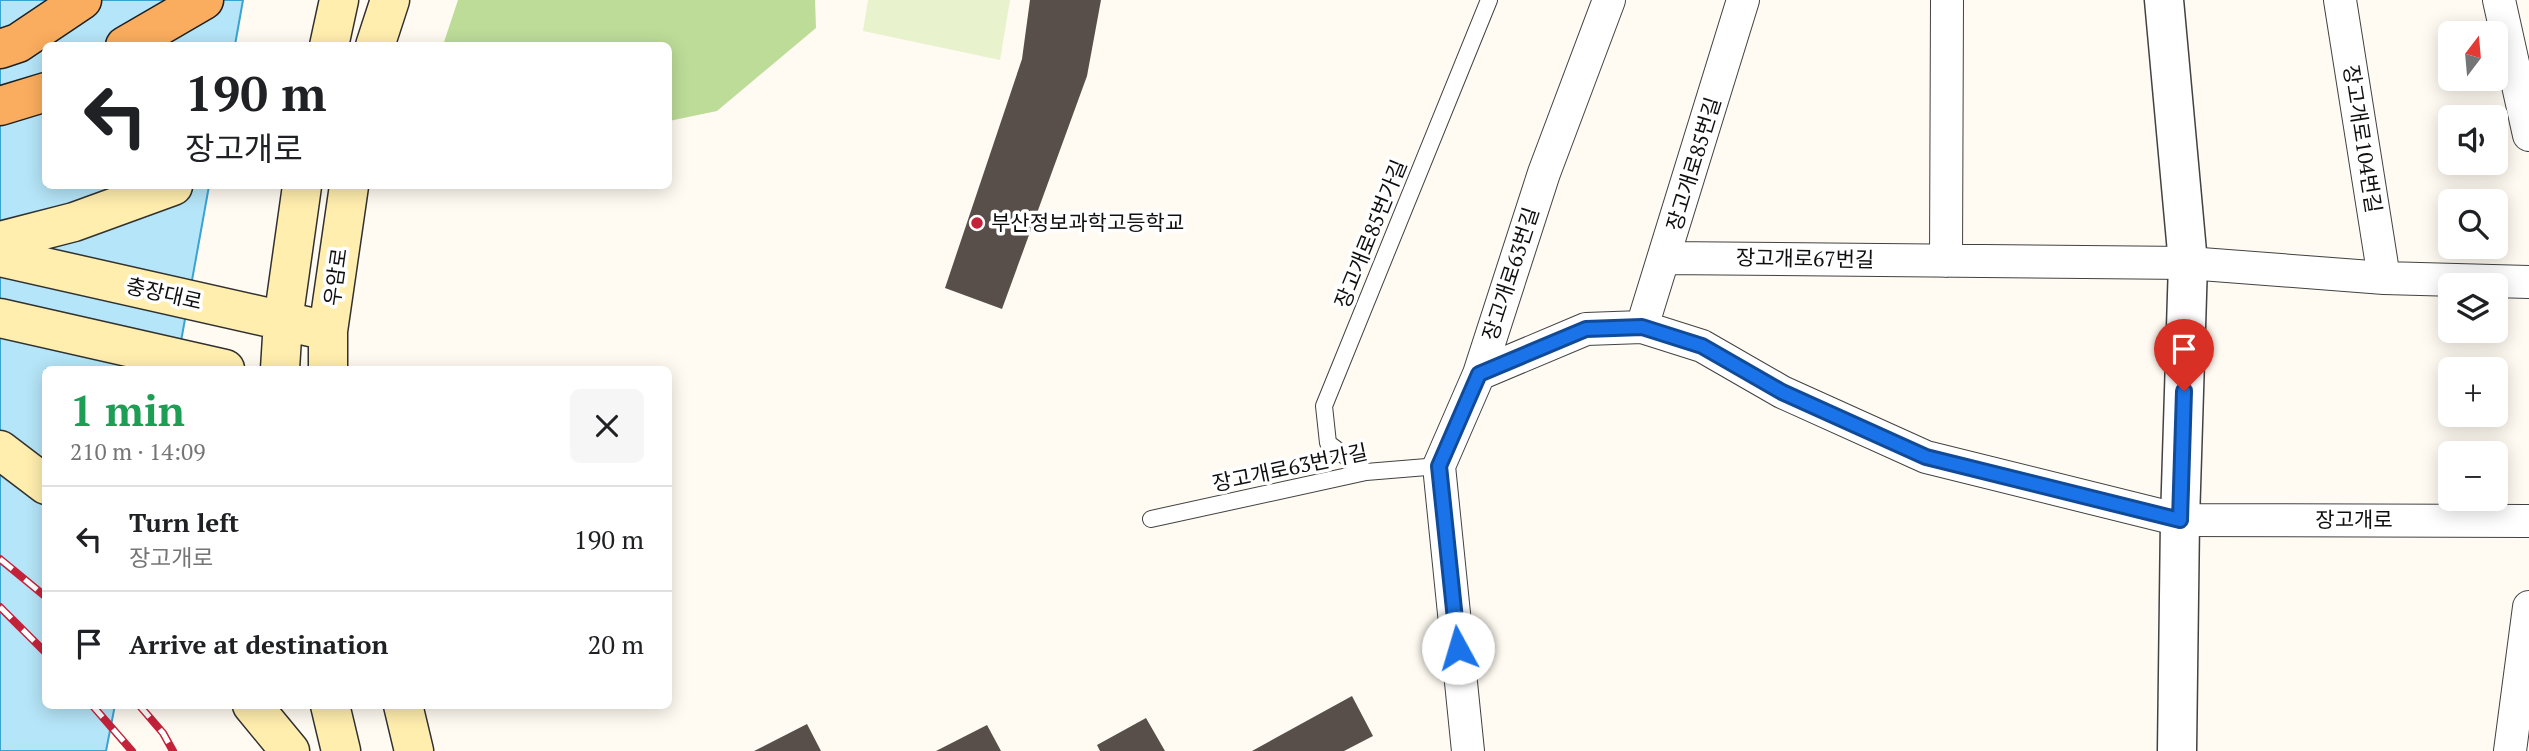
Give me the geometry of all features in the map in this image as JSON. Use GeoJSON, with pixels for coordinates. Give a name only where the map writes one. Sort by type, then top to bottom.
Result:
{"type":"FeatureCollection","features":[{"type":"Feature","properties":{"kind":"highway"},"geometry":{"type":"LineString","coordinates":[[0,49],[18,43],[82,0]]}},
{"type":"Feature","properties":{"kind":"highway"},"geometry":{"type":"LineString","coordinates":[[132,42],[204,0]]}},
{"type":"Feature","properties":{"kind":"highway"},"geometry":{"type":"LineString","coordinates":[[0,106],[42,93]]}},
{"type":"Feature","properties":{"kind":"main road"},"geometry":{"type":"LineString","coordinates":[[330,42],[339,0]]}},
{"type":"Feature","properties":{"kind":"main road"},"geometry":{"type":"LineString","coordinates":[[376,42],[390,0]]}},
{"type":"Feature","properties":{"kind":"main road"},"geometry":{"type":"LineString","coordinates":[[0,242],[74,222],[165,189]]}},
{"type":"Feature","properties":{"kind":"main road"},"geometry":{"type":"LineString","coordinates":[[281,366],[283,321],[302,189]]}},
{"type":"Feature","properties":{"kind":"main road","name":"우암로"},"geometry":{"type":"LineString","coordinates":[[328,366],[328,331],[349,189]]}},
{"type":"Feature","properties":{"kind":"main road","name":"충장대로"},"geometry":{"type":"LineString","coordinates":[[0,257],[328,331]]}},
{"type":"Feature","properties":{"kind":"main road"},"geometry":{"type":"LineString","coordinates":[[0,318],[211,366]]}},
{"type":"Feature","properties":{"kind":"main road"},"geometry":{"type":"LineString","coordinates":[[0,450],[42,482]]}},
{"type":"Feature","properties":{"kind":"main road"},"geometry":{"type":"LineString","coordinates":[[255,709],[290,751]]}},
{"type":"Feature","properties":{"kind":"main road"},"geometry":{"type":"LineString","coordinates":[[331,709],[341,751]]}},
{"type":"Feature","properties":{"kind":"main road"},"geometry":{"type":"LineString","coordinates":[[404,709],[414,751]]}},
{"type":"Feature","properties":{"kind":"street","name":"장고개로63번길"},"geometry":{"type":"LineString","coordinates":[[1468,751],[1439,466],[1479,374],[1544,173],[1609,0]]}},
{"type":"Feature","properties":{"kind":"street","name":"장고개로85번길"},"geometry":{"type":"LineString","coordinates":[[1642,327],[1744,0]]}},
{"type":"Feature","properties":{"kind":"street"},"geometry":{"type":"LineString","coordinates":[[1946,261],[1947,0]]}},
{"type":"Feature","properties":{"kind":"street"},"geometry":{"type":"LineString","coordinates":[[2164,0],[2188,263],[2180,520],[2177,751]]}},
{"type":"Feature","properties":{"kind":"street","name":"장고개로104번길"},"geometry":{"type":"LineString","coordinates":[[2340,0],[2384,278]]}},
{"type":"Feature","properties":{"kind":"street"},"geometry":{"type":"LineString","coordinates":[[2499,0],[2529,135]]}},
{"type":"Feature","properties":{"kind":"street","name":"장고개로67번길"},"geometry":{"type":"LineString","coordinates":[[1665,258],[2188,263]]}},
{"type":"Feature","properties":{"kind":"street"},"geometry":{"type":"LineString","coordinates":[[2188,263],[2384,278],[2529,282]]}},
{"type":"Feature","properties":{"kind":"street","name":"장고개로63번길"},"geometry":{"type":"LineString","coordinates":[[1479,374],[1586,329],[1642,327],[1702,346],[1782,392],[1926,457],[2180,520]]}},
{"type":"Feature","properties":{"kind":"street","name":"장고개로"},"geometry":{"type":"LineString","coordinates":[[2180,520],[2529,521]]}},
{"type":"Feature","properties":{"kind":"street"},"geometry":{"type":"LineString","coordinates":[[2510,751],[2529,607]]}},
{"type":"Feature","properties":{"kind":"lane","name":"장고개로85번가길"},"geometry":{"type":"LineString","coordinates":[[1366,472],[1328,443],[1324,406],[1489,0]]}},
{"type":"Feature","properties":{"kind":"lane","name":"장고개로63번가길"},"geometry":{"type":"LineString","coordinates":[[1151,519],[1366,472],[1439,466]]}},
{"type":"Feature","properties":{"kind":"green space"},"geometry":{"type":"Polygon","coordinates":[[[458,0],[815,0],[816,28],[717,111],[672,120],[672,42],[444,42],[458,0]]]}},
{"type":"Feature","properties":{"kind":"green space"},"geometry":{"type":"Polygon","coordinates":[[[868,0],[1010,0],[1000,60],[863,31],[868,0]]]}},
{"type":"Feature","properties":{"kind":"water"},"geometry":{"type":"Polygon","coordinates":[[[0,0],[243,0],[236,42],[42,42],[42,189],[208,189],[177,366],[42,366],[42,709],[114,709],[106,751],[0,751],[0,0]]]}},
{"type":"Feature","properties":{"kind":"building"},"geometry":{"type":"Polygon","coordinates":[[[1030,0],[1101,0],[1087,76],[1002,309],[945,288],[1022,59],[1030,0]]]}},
{"type":"Feature","properties":{"kind":"building"},"geometry":{"type":"Polygon","coordinates":[[[1352,696],[1373,736],[1344,751],[1252,751],[1352,696]]]}},
{"type":"Feature","properties":{"kind":"building"},"geometry":{"type":"Polygon","coordinates":[[[1146,718],[1165,751],[1100,751],[1097,745],[1146,718]]]}},
{"type":"Feature","properties":{"kind":"building"},"geometry":{"type":"Polygon","coordinates":[[[807,724],[821,751],[754,751],[807,724]]]}},
{"type":"Feature","properties":{"kind":"building"},"geometry":{"type":"Polygon","coordinates":[[[987,725],[1001,751],[936,751],[987,725]]]}},
{"type":"Feature","properties":{"kind":"railway"},"geometry":{"type":"LineString","coordinates":[[0,559],[42,594]]}},
{"type":"Feature","properties":{"kind":"railway"},"geometry":{"type":"LineString","coordinates":[[0,607],[42,649]]}},
{"type":"Feature","properties":{"kind":"railway"},"geometry":{"type":"LineString","coordinates":[[95,709],[132,751]]}},
{"type":"Feature","properties":{"kind":"railway"},"geometry":{"type":"LineString","coordinates":[[142,709],[163,733],[173,751]]}},
{"type":"Feature","properties":{"kind":"place","name":"부산정보과학고등학교"},"geometry":{"type":"Point","coordinates":[977,223]}},
{"type":"Feature","properties":{"kind":"route"},"geometry":{"type":"LineString","coordinates":[[1458,648],[1439,466],[1479,374],[1586,329],[1642,327],[1662,333],[1702,346],[1782,392],[1926,457],[2180,520],[2184,391]]}}]}
